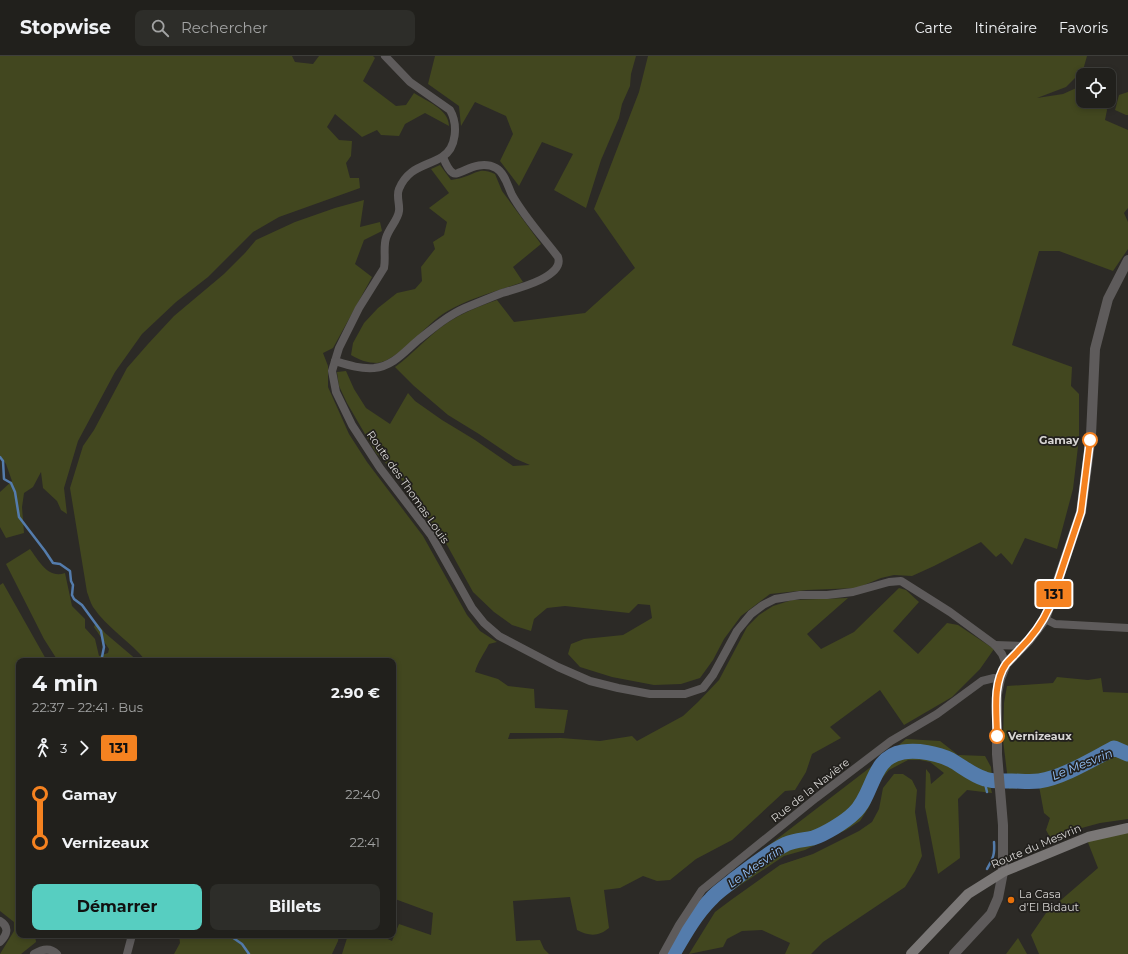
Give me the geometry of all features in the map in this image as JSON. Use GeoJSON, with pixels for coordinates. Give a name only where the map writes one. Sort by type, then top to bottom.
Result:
{"type":"FeatureCollection","features":[{"type":"Feature","properties":{"kind":"main road","name":"Route du Mesvrin"},"geometry":{"type":"LineString","coordinates":[[911,954],[968,894],[1003,872],[1088,837],[1128,828]]}},
{"type":"Feature","properties":{"kind":"street"},"geometry":{"type":"LineString","coordinates":[[335,361],[363,368],[375,368],[388,364],[398,359],[416,342],[448,318],[481,302],[529,285],[552,272],[558,266],[560,261],[527,219],[498,169],[486,165],[478,165],[472,166],[457,174],[454,174],[451,171],[443,157],[452,144],[455,135],[454,118],[450,110],[410,82],[385,56]]}},
{"type":"Feature","properties":{"kind":"street","name":"Route des Thomas Louis"},"geometry":{"type":"LineString","coordinates":[[443,157],[416,169],[409,175],[398,191],[400,209],[399,214],[386,237],[384,268],[346,332],[332,371],[332,381],[342,406],[352,425],[380,468],[431,535],[472,608],[484,623],[499,636],[558,667],[590,681],[650,694],[685,694],[703,688],[713,675],[737,631],[751,614],[763,605],[775,599],[800,595],[827,595],[853,592],[889,582],[900,582],[950,612],[995,645],[1002,654],[1006,664]]}},
{"type":"Feature","properties":{"kind":"street"},"geometry":{"type":"LineString","coordinates":[[954,954],[991,914],[998,898],[1003,872],[1003,825],[998,765],[997,694],[1000,679],[1006,664],[1045,619],[1081,512],[1090,434],[1095,349],[1108,299],[1128,260]]}},
{"type":"Feature","properties":{"kind":"street"},"geometry":{"type":"LineString","coordinates":[[1045,619],[1055,624],[1128,628]]}},
{"type":"Feature","properties":{"kind":"street"},"geometry":{"type":"LineString","coordinates":[[995,645],[1023,646]]}},
{"type":"Feature","properties":{"kind":"street","name":"Rue de la Navière"},"geometry":{"type":"LineString","coordinates":[[663,954],[679,925],[702,890],[816,798],[891,741],[937,714],[982,681],[994,678],[1000,679]]}},
{"type":"Feature","properties":{"kind":"street"},"geometry":{"type":"LineString","coordinates":[[0,921],[6,925],[7,929],[6,934],[0,942]]}},
{"type":"Feature","properties":{"kind":"street"},"geometry":{"type":"LineString","coordinates":[[127,954],[131,938]]}},
{"type":"Feature","properties":{"kind":"street"},"geometry":{"type":"LineString","coordinates":[[34,954],[48,949],[54,950],[57,954]]}},
{"type":"Feature","properties":{"kind":"green space"},"geometry":{"type":"Polygon","coordinates":[[[0,56],[292,56],[295,62],[313,64],[319,56],[373,56],[375,58],[363,81],[396,106],[406,105],[414,93],[441,110],[448,120],[449,126],[425,113],[405,124],[399,136],[381,135],[377,130],[362,137],[335,114],[327,127],[339,140],[352,141],[351,156],[346,163],[350,178],[359,178],[360,188],[279,217],[253,232],[208,277],[176,302],[142,334],[115,372],[78,441],[64,488],[67,514],[61,510],[57,501],[43,488],[41,472],[33,487],[24,493],[22,507],[24,533],[6,538],[0,527],[0,492],[12,481],[6,464],[0,456],[0,56]]]}},
{"type":"Feature","properties":{"kind":"green space"},"geometry":{"type":"Polygon","coordinates":[[[435,56],[636,56],[631,74],[630,86],[622,104],[619,118],[601,160],[586,208],[554,190],[573,154],[542,142],[519,186],[500,161],[513,134],[506,116],[475,102],[461,126],[459,106],[428,84],[435,56]]]}},
{"type":"Feature","properties":{"kind":"green space"},"geometry":{"type":"Polygon","coordinates":[[[648,56],[1087,56],[1084,68],[1076,68],[1076,77],[1066,87],[1037,98],[1063,94],[1076,88],[1076,108],[1107,108],[1105,120],[1128,130],[1128,208],[1124,213],[1128,222],[1128,249],[1113,271],[1059,251],[1039,251],[1012,345],[1072,367],[1071,386],[1079,394],[1079,438],[1073,489],[1057,549],[1025,538],[1012,565],[1001,553],[996,557],[981,542],[912,576],[894,575],[881,578],[857,588],[807,590],[770,594],[741,616],[724,639],[713,660],[700,678],[681,684],[654,685],[612,677],[580,667],[568,654],[571,644],[584,639],[623,635],[652,618],[650,605],[638,604],[629,613],[565,606],[547,608],[534,619],[531,631],[512,625],[494,612],[473,592],[447,545],[401,479],[376,453],[347,403],[339,386],[337,372],[346,371],[354,389],[366,408],[390,424],[408,393],[415,401],[442,420],[513,466],[530,465],[516,459],[448,415],[414,386],[395,367],[447,323],[478,307],[497,300],[514,322],[585,313],[635,268],[594,209],[639,92],[648,56]]]}},
{"type":"Feature","properties":{"kind":"green space"},"geometry":{"type":"Polygon","coordinates":[[[1128,92],[1128,115],[1115,110],[1119,95],[1128,92]]]}},
{"type":"Feature","properties":{"kind":"green space"},"geometry":{"type":"Polygon","coordinates":[[[440,165],[451,180],[481,171],[487,171],[495,174],[502,191],[541,244],[513,267],[523,282],[474,299],[446,312],[430,324],[403,349],[385,361],[374,363],[360,360],[351,355],[353,343],[364,323],[378,308],[397,293],[415,289],[422,281],[421,267],[435,249],[433,242],[444,235],[447,222],[429,208],[449,193],[431,169],[440,165]]]}},
{"type":"Feature","properties":{"kind":"green space"},"geometry":{"type":"Polygon","coordinates":[[[364,200],[360,227],[380,222],[382,231],[364,240],[355,264],[372,277],[333,348],[323,353],[328,366],[328,387],[349,434],[367,462],[423,536],[467,615],[480,631],[497,642],[489,644],[479,661],[475,672],[498,679],[508,686],[534,689],[535,708],[568,710],[564,733],[510,733],[508,739],[561,738],[600,741],[632,736],[637,741],[683,716],[719,680],[747,627],[759,615],[773,606],[792,600],[848,598],[807,634],[821,649],[854,632],[899,588],[906,590],[919,602],[893,631],[918,654],[947,623],[958,625],[994,649],[980,669],[952,697],[904,725],[880,690],[830,727],[841,738],[812,754],[806,772],[795,790],[785,791],[732,840],[696,859],[670,880],[657,881],[643,876],[620,888],[604,890],[609,928],[601,933],[593,935],[577,930],[570,897],[513,901],[516,941],[540,940],[544,949],[549,954],[342,954],[347,938],[386,938],[392,941],[393,938],[396,938],[396,931],[399,924],[431,935],[433,913],[396,899],[396,658],[143,658],[99,615],[92,605],[87,592],[70,488],[83,446],[94,430],[127,368],[174,316],[224,274],[256,240],[295,222],[364,200]]]}},
{"type":"Feature","properties":{"kind":"green space"},"geometry":{"type":"Polygon","coordinates":[[[30,549],[44,568],[54,573],[65,573],[72,606],[85,619],[85,628],[95,639],[99,656],[108,653],[109,649],[94,627],[96,622],[105,633],[134,658],[56,658],[44,639],[6,564],[30,549]]]}},
{"type":"Feature","properties":{"kind":"green space"},"geometry":{"type":"Polygon","coordinates":[[[3,583],[45,658],[16,658],[16,938],[35,938],[36,942],[21,954],[0,954],[14,931],[14,922],[0,911],[0,585],[3,583]]]}},
{"type":"Feature","properties":{"kind":"green space"},"geometry":{"type":"Polygon","coordinates":[[[1057,677],[1088,680],[1101,678],[1103,692],[1128,693],[1128,819],[1100,823],[1078,829],[1074,834],[1052,841],[1046,830],[1050,818],[1044,813],[1039,786],[1009,789],[1003,740],[1004,703],[1007,686],[1053,683],[1057,677]]]}},
{"type":"Feature","properties":{"kind":"green space"},"geometry":{"type":"Polygon","coordinates":[[[906,739],[940,741],[958,755],[918,747],[895,748],[906,739]]]}},
{"type":"Feature","properties":{"kind":"green space"},"geometry":{"type":"Polygon","coordinates":[[[907,755],[933,758],[949,764],[964,774],[990,785],[992,793],[967,790],[958,799],[960,858],[938,874],[925,807],[926,769],[930,774],[931,784],[944,773],[930,762],[908,760],[889,770],[878,783],[869,807],[860,821],[846,830],[805,850],[784,856],[718,900],[720,896],[762,864],[785,849],[795,844],[813,841],[832,831],[855,815],[862,807],[876,780],[887,765],[895,759],[907,755]]]}},
{"type":"Feature","properties":{"kind":"green space"},"geometry":{"type":"Polygon","coordinates":[[[958,755],[985,756],[991,767],[992,776],[963,764],[958,755]]]}},
{"type":"Feature","properties":{"kind":"green space"},"geometry":{"type":"Polygon","coordinates":[[[872,766],[860,797],[852,810],[814,834],[787,841],[754,861],[756,855],[872,766]]]}},
{"type":"Feature","properties":{"kind":"green space"},"geometry":{"type":"Polygon","coordinates":[[[894,774],[903,774],[912,780],[917,790],[915,812],[922,856],[905,887],[823,942],[811,954],[785,954],[790,943],[762,930],[742,931],[727,939],[723,947],[689,954],[715,912],[731,900],[780,865],[813,854],[859,831],[872,822],[879,809],[883,788],[894,774]]]}},
{"type":"Feature","properties":{"kind":"green space"},"geometry":{"type":"Polygon","coordinates":[[[1128,831],[1128,954],[1039,954],[1031,935],[1046,913],[1098,868],[1087,840],[1128,831]]]}},
{"type":"Feature","properties":{"kind":"green space"},"geometry":{"type":"Polygon","coordinates":[[[179,938],[338,938],[332,954],[174,954],[180,943],[179,938]]]}},
{"type":"Feature","properties":{"kind":"green space"},"geometry":{"type":"Polygon","coordinates":[[[1018,938],[1027,954],[1006,954],[1018,938]]]}},
{"type":"Feature","properties":{"kind":"waterway"},"geometry":{"type":"LineString","coordinates":[[0,457],[3,461],[4,479],[11,483],[15,492],[19,517],[53,563],[60,564],[70,571],[73,585],[72,595],[74,599],[82,605],[101,631],[104,647],[102,658]]}},
{"type":"Feature","properties":{"kind":"waterway","name":"Le Mesvrin"},"geometry":{"type":"LineString","coordinates":[[673,954],[690,925],[705,905],[736,878],[760,860],[786,844],[818,836],[835,827],[854,813],[866,797],[879,769],[885,761],[893,755],[915,751],[940,756],[951,760],[976,775],[988,780],[1039,781],[1067,772],[1114,748],[1128,754]]}},
{"type":"Feature","properties":{"kind":"waterway"},"geometry":{"type":"LineString","coordinates":[[984,779],[987,792]]}},
{"type":"Feature","properties":{"kind":"waterway"},"geometry":{"type":"LineString","coordinates":[[987,869],[993,856],[994,842]]}},
{"type":"Feature","properties":{"kind":"waterway"},"geometry":{"type":"LineString","coordinates":[[233,938],[242,944],[249,954]]}},
{"type":"Feature","properties":{"kind":"bus line","name":"131"},"geometry":{"type":"LineString","coordinates":[[997,736],[997,694],[1000,679],[1006,664],[1029,640],[1045,619],[1081,512],[1090,440]]}},
{"type":"Feature","properties":{"kind":"place","name":"Gamay"},"geometry":{"type":"Point","coordinates":[1090,440]}},
{"type":"Feature","properties":{"kind":"place","name":"Vernizeaux"},"geometry":{"type":"Point","coordinates":[997,736]}},
{"type":"Feature","properties":{"kind":"place","name":"La Casa d’El Bidaut"},"geometry":{"type":"Point","coordinates":[1011,900]}}]}
